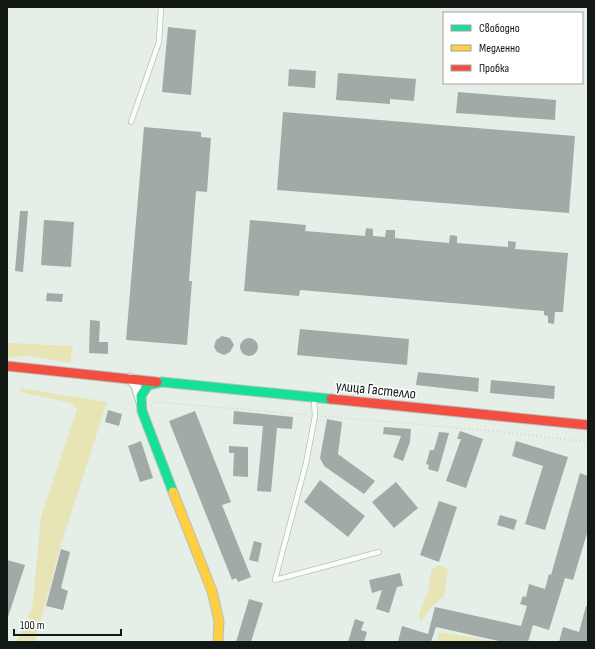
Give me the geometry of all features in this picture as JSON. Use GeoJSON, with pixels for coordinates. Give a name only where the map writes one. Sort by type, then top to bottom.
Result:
{"type":"FeatureCollection","features":[{"type":"Feature","properties":{"kind":"main road","name":"улица Гастелло"},"geometry":{"type":"LineString","coordinates":[[7,366],[588,425]]}},
{"type":"Feature","properties":{"kind":"main road","name":"улица Гастелло"},"geometry":{"type":"LineString","coordinates":[[141,403],[141,396],[148,385],[162,382]]}},
{"type":"Feature","properties":{"kind":"main road"},"geometry":{"type":"LineString","coordinates":[[141,403],[146,422],[212,591],[219,621],[218,642]]}},
{"type":"Feature","properties":{"kind":"street"},"geometry":{"type":"LineString","coordinates":[[130,378],[136,386],[141,403]]}},
{"type":"Feature","properties":{"kind":"lane"},"geometry":{"type":"LineString","coordinates":[[131,122],[159,42],[161,7]]}},
{"type":"Feature","properties":{"kind":"lane"},"geometry":{"type":"LineString","coordinates":[[314,397],[315,416],[306,463],[274,580],[379,552]]}},
{"type":"Feature","properties":{"kind":"shaded area"},"geometry":{"type":"Polygon","coordinates":[[[7,343],[73,346],[70,363],[32,356],[7,357],[7,343]]]}},
{"type":"Feature","properties":{"kind":"shaded area"},"geometry":{"type":"Polygon","coordinates":[[[21,388],[107,402],[60,548],[35,642],[16,642],[32,609],[41,517],[77,409],[71,403],[20,392],[21,388]]]}},
{"type":"Feature","properties":{"kind":"shaded area"},"geometry":{"type":"Polygon","coordinates":[[[439,565],[448,569],[444,596],[432,606],[420,622],[419,613],[429,589],[431,570],[439,565]]]}},
{"type":"Feature","properties":{"kind":"shaded area"},"geometry":{"type":"Polygon","coordinates":[[[439,632],[498,642],[438,642],[439,632]]]}},
{"type":"Feature","properties":{"kind":"building"},"geometry":{"type":"Polygon","coordinates":[[[168,27],[196,30],[191,95],[162,92],[168,27]]]}},
{"type":"Feature","properties":{"kind":"building"},"geometry":{"type":"Polygon","coordinates":[[[289,69],[316,71],[315,88],[288,86],[289,69]]]}},
{"type":"Feature","properties":{"kind":"building"},"geometry":{"type":"Polygon","coordinates":[[[338,73],[416,79],[414,101],[390,99],[390,104],[336,100],[338,73]]]}},
{"type":"Feature","properties":{"kind":"building"},"geometry":{"type":"Polygon","coordinates":[[[458,92],[556,100],[555,120],[456,113],[458,92]]]}},
{"type":"Feature","properties":{"kind":"building"},"geometry":{"type":"Polygon","coordinates":[[[283,112],[575,136],[569,213],[277,190],[283,112]]]}},
{"type":"Feature","properties":{"kind":"building"},"geometry":{"type":"Polygon","coordinates":[[[144,127],[201,132],[201,137],[211,138],[207,192],[196,191],[189,281],[192,281],[187,345],[126,340],[144,127]]]}},
{"type":"Feature","properties":{"kind":"building"},"geometry":{"type":"Polygon","coordinates":[[[20,211],[28,211],[23,272],[15,271],[20,211]]]}},
{"type":"Feature","properties":{"kind":"building"},"geometry":{"type":"Polygon","coordinates":[[[44,220],[74,222],[71,267],[41,265],[44,220]]]}},
{"type":"Feature","properties":{"kind":"building"},"geometry":{"type":"Polygon","coordinates":[[[250,220],[306,225],[305,231],[365,236],[366,228],[373,229],[373,236],[385,237],[386,230],[395,230],[395,238],[449,243],[450,235],[457,236],[457,243],[508,247],[508,241],[516,242],[515,249],[568,253],[563,312],[555,312],[554,324],[548,323],[548,316],[544,315],[544,311],[300,290],[299,296],[244,291],[250,220]]]}},
{"type":"Feature","properties":{"kind":"building"},"geometry":{"type":"Polygon","coordinates":[[[47,293],[63,294],[62,302],[46,301],[47,293]]]}},
{"type":"Feature","properties":{"kind":"building"},"geometry":{"type":"Polygon","coordinates":[[[90,320],[100,321],[99,342],[108,342],[108,354],[89,353],[90,320]]]}},
{"type":"Feature","properties":{"kind":"building"},"geometry":{"type":"Polygon","coordinates":[[[300,329],[409,339],[407,365],[297,355],[300,329]]]}},
{"type":"Feature","properties":{"kind":"building"},"geometry":{"type":"Polygon","coordinates":[[[222,336],[230,338],[234,345],[230,352],[224,355],[217,352],[214,347],[216,340],[222,336]]]}},
{"type":"Feature","properties":{"kind":"building"},"geometry":{"type":"Polygon","coordinates":[[[249,338],[253,339],[257,343],[257,351],[253,355],[249,356],[245,355],[241,351],[240,347],[241,343],[245,339],[249,338]]]}},
{"type":"Feature","properties":{"kind":"building"},"geometry":{"type":"Polygon","coordinates":[[[418,372],[479,378],[478,392],[416,385],[418,372]]]}},
{"type":"Feature","properties":{"kind":"building"},"geometry":{"type":"Polygon","coordinates":[[[491,380],[555,386],[554,399],[490,393],[491,380]]]}},
{"type":"Feature","properties":{"kind":"building"},"geometry":{"type":"Polygon","coordinates":[[[108,410],[122,414],[119,426],[105,422],[108,410]]]}},
{"type":"Feature","properties":{"kind":"building"},"geometry":{"type":"Polygon","coordinates":[[[195,411],[231,502],[222,505],[251,577],[238,582],[236,578],[232,580],[169,421],[195,411]]]}},
{"type":"Feature","properties":{"kind":"building"},"geometry":{"type":"Polygon","coordinates":[[[234,411],[293,417],[292,429],[277,428],[271,492],[257,491],[263,426],[233,424],[234,411]]]}},
{"type":"Feature","properties":{"kind":"building"},"geometry":{"type":"Polygon","coordinates":[[[327,419],[342,422],[338,454],[375,481],[364,494],[324,466],[320,458],[327,419]]]}},
{"type":"Feature","properties":{"kind":"building"},"geometry":{"type":"Polygon","coordinates":[[[384,427],[411,429],[410,442],[403,461],[393,457],[401,436],[383,434],[384,427]]]}},
{"type":"Feature","properties":{"kind":"building"},"geometry":{"type":"Polygon","coordinates":[[[460,431],[483,439],[466,488],[446,481],[461,439],[457,439],[460,431]]]}},
{"type":"Feature","properties":{"kind":"building"},"geometry":{"type":"Polygon","coordinates":[[[439,432],[449,433],[438,472],[428,469],[429,465],[426,464],[430,450],[434,450],[439,432]]]}},
{"type":"Feature","properties":{"kind":"building"},"geometry":{"type":"Polygon","coordinates":[[[141,441],[153,478],[140,482],[128,446],[141,441]]]}},
{"type":"Feature","properties":{"kind":"building"},"geometry":{"type":"Polygon","coordinates":[[[516,441],[568,457],[545,530],[525,524],[543,466],[512,456],[516,441]]]}},
{"type":"Feature","properties":{"kind":"building"},"geometry":{"type":"Polygon","coordinates":[[[229,446],[248,447],[248,477],[233,476],[234,453],[229,453],[229,446]]]}},
{"type":"Feature","properties":{"kind":"building"},"geometry":{"type":"Polygon","coordinates":[[[580,473],[588,476],[588,530],[573,580],[565,578],[549,630],[533,625],[528,642],[503,642],[436,627],[431,642],[398,642],[402,626],[428,634],[435,607],[521,626],[527,606],[520,604],[523,596],[526,597],[529,584],[545,589],[549,574],[551,575],[580,473]]]}},
{"type":"Feature","properties":{"kind":"building"},"geometry":{"type":"Polygon","coordinates":[[[320,480],[365,516],[348,537],[304,502],[320,480]]]}},
{"type":"Feature","properties":{"kind":"building"},"geometry":{"type":"Polygon","coordinates":[[[396,482],[418,508],[394,528],[372,502],[396,482]]]}},
{"type":"Feature","properties":{"kind":"building"},"geometry":{"type":"Polygon","coordinates":[[[439,501],[457,507],[439,562],[420,555],[439,501]]]}},
{"type":"Feature","properties":{"kind":"building"},"geometry":{"type":"Polygon","coordinates":[[[500,515],[517,520],[514,530],[497,525],[500,515]]]}},
{"type":"Feature","properties":{"kind":"building"},"geometry":{"type":"Polygon","coordinates":[[[254,541],[262,543],[258,562],[249,560],[254,541]]]}},
{"type":"Feature","properties":{"kind":"building"},"geometry":{"type":"Polygon","coordinates":[[[61,549],[70,552],[61,588],[68,591],[63,610],[46,606],[61,549]]]}},
{"type":"Feature","properties":{"kind":"building"},"geometry":{"type":"Polygon","coordinates":[[[7,560],[25,565],[8,617],[7,617],[7,560]]]}},
{"type":"Feature","properties":{"kind":"building"},"geometry":{"type":"Polygon","coordinates":[[[400,573],[403,586],[397,587],[389,613],[376,609],[382,590],[372,593],[369,580],[400,573]]]}},
{"type":"Feature","properties":{"kind":"building"},"geometry":{"type":"Polygon","coordinates":[[[249,599],[263,603],[251,642],[236,642],[249,599]]]}},
{"type":"Feature","properties":{"kind":"building"},"geometry":{"type":"Polygon","coordinates":[[[586,606],[588,606],[588,642],[559,642],[563,627],[579,632],[586,606]]]}},
{"type":"Feature","properties":{"kind":"building"},"geometry":{"type":"Polygon","coordinates":[[[355,619],[364,622],[361,630],[367,632],[364,642],[348,642],[355,619]]]}},
{"type":"Feature","properties":{"kind":"traffic: fast"},"geometry":{"type":"LineString","coordinates":[[173,492],[142,411],[141,396],[148,385],[162,382],[331,399]]}},
{"type":"Feature","properties":{"kind":"traffic: slow"},"geometry":{"type":"LineString","coordinates":[[173,492],[212,591],[219,621],[218,642]]}},
{"type":"Feature","properties":{"kind":"traffic: jam"},"geometry":{"type":"LineString","coordinates":[[7,366],[157,382]]}},
{"type":"Feature","properties":{"kind":"traffic: jam"},"geometry":{"type":"LineString","coordinates":[[331,399],[588,425]]}}]}
